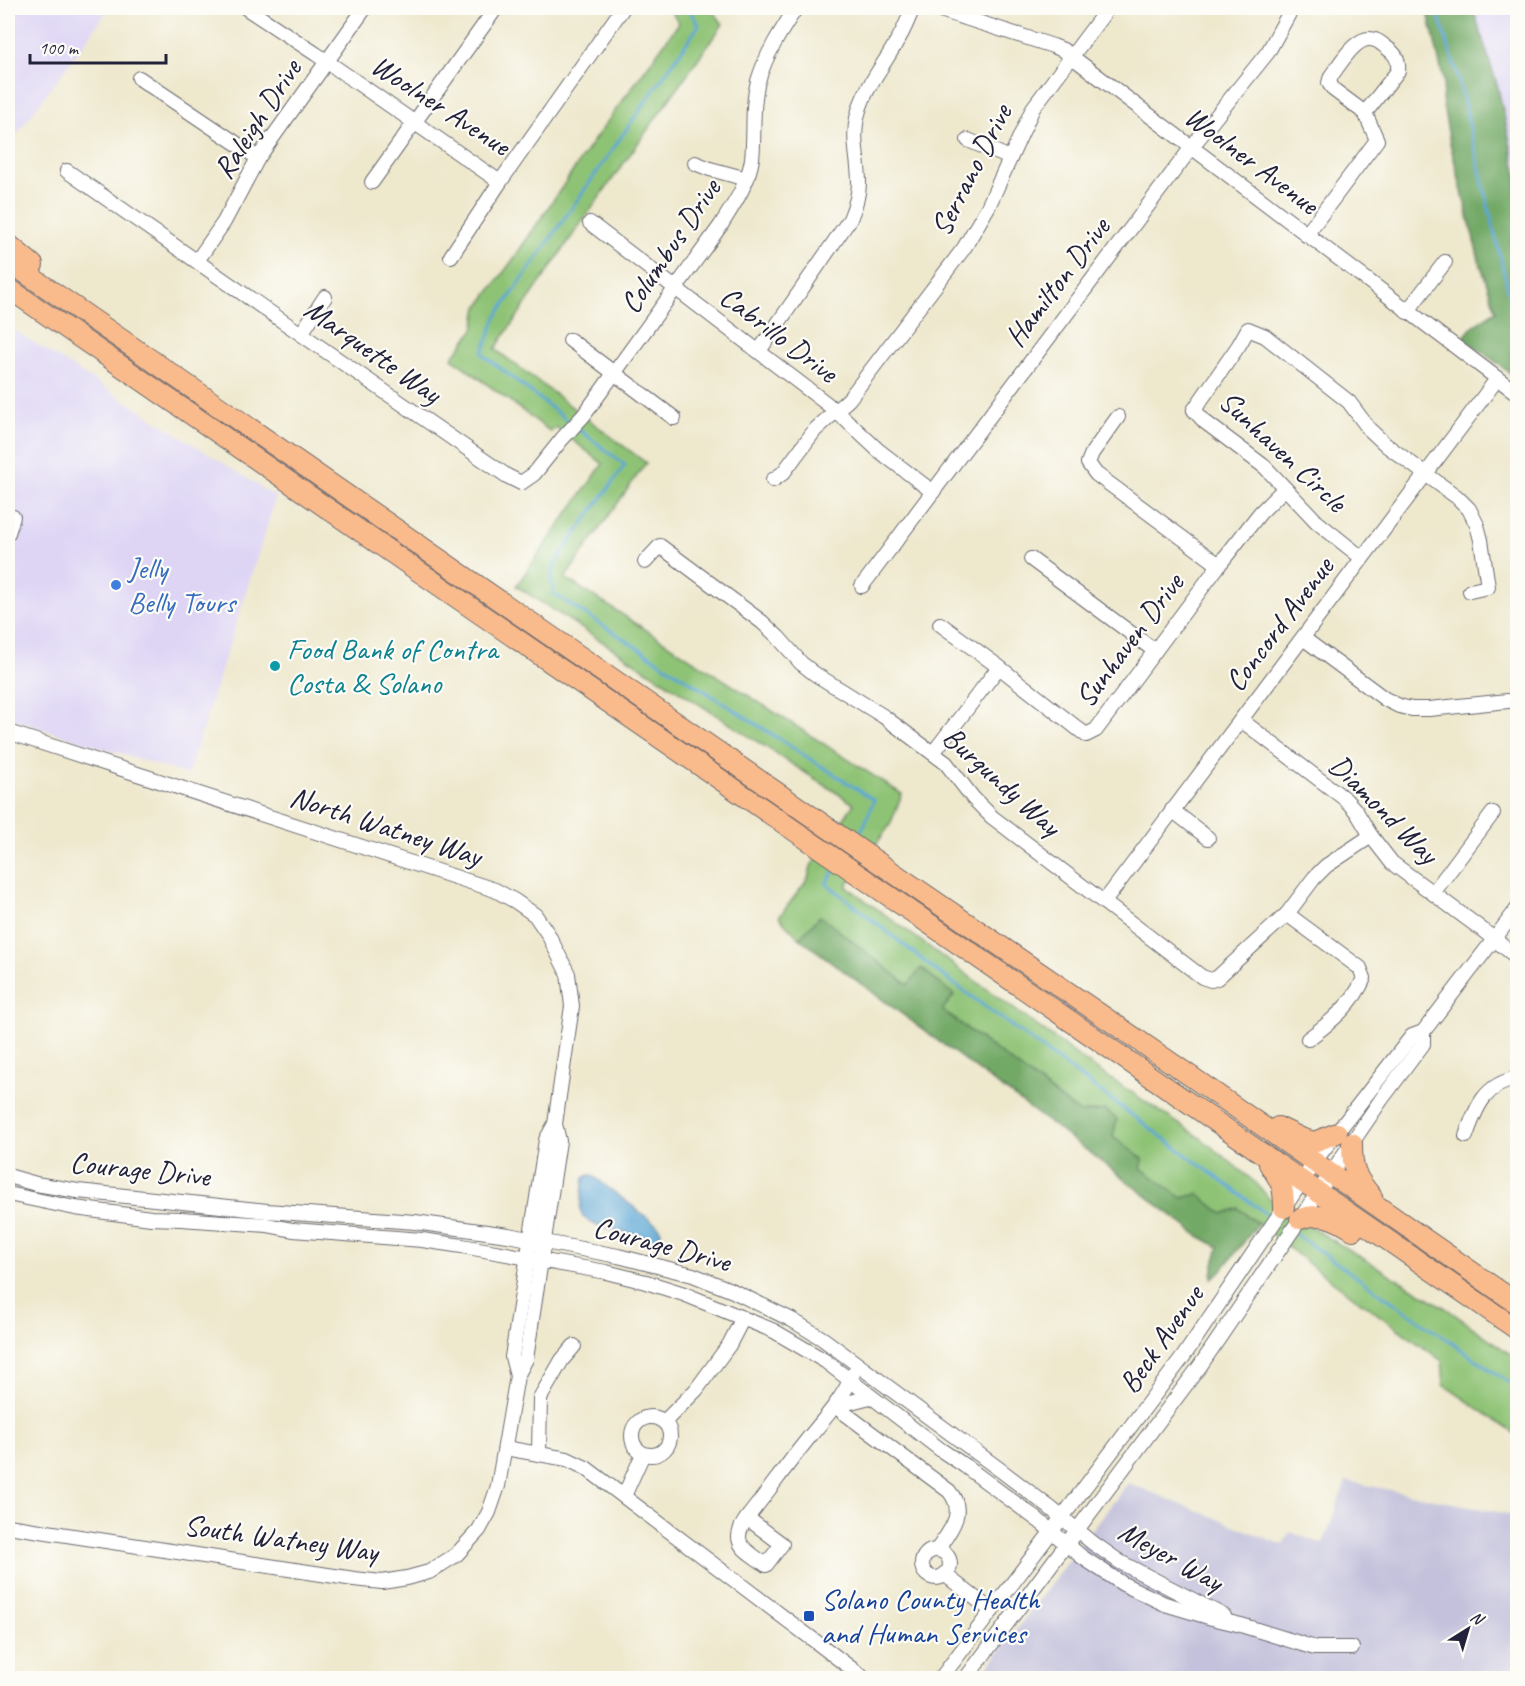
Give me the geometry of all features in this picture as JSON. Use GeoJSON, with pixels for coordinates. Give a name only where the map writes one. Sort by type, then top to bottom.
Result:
{"type":"FeatureCollection","features":[{"type":"Feature","properties":{"kind":"highway"},"geometry":{"type":"LineString","coordinates":[[8,244],[62,289],[97,323]]}},
{"type":"Feature","properties":{"kind":"highway"},"geometry":{"type":"LineString","coordinates":[[8,261],[1518,1304]]}},
{"type":"Feature","properties":{"kind":"highway"},"geometry":{"type":"LineString","coordinates":[[8,288],[1309,1188],[1518,1330]]}},
{"type":"Feature","properties":{"kind":"highway"},"geometry":{"type":"LineString","coordinates":[[8,303],[76,345],[122,367]]}},
{"type":"Feature","properties":{"kind":"highway"},"geometry":{"type":"LineString","coordinates":[[1189,1075],[1301,1138],[1314,1142],[1344,1138],[1358,1180],[1385,1213]]}},
{"type":"Feature","properties":{"kind":"highway"},"geometry":{"type":"LineString","coordinates":[[1262,1155],[1281,1182],[1292,1214],[1325,1216],[1343,1223],[1388,1251],[1425,1266]]}},
{"type":"Feature","properties":{"kind":"street","name":"Woolner Avenue"},"geometry":{"type":"LineString","coordinates":[[246,8],[500,182],[623,8]]}},
{"type":"Feature","properties":{"kind":"street","name":"Raleigh Drive"},"geometry":{"type":"LineString","coordinates":[[197,261],[224,222],[258,158],[364,8]]}},
{"type":"Feature","properties":{"kind":"street"},"geometry":{"type":"LineString","coordinates":[[372,182],[496,8]]}},
{"type":"Feature","properties":{"kind":"street","name":"Columbus Drive"},"geometry":{"type":"LineString","coordinates":[[521,483],[534,474],[584,415],[736,201],[747,179],[752,158],[754,106],[758,82],[768,53],[796,8]]}},
{"type":"Feature","properties":{"kind":"street"},"geometry":{"type":"LineString","coordinates":[[759,351],[850,219],[857,201],[859,183],[854,136],[861,103],[870,84],[898,40],[913,8]]}},
{"type":"Feature","properties":{"kind":"street","name":"Woolner Avenue"},"geometry":{"type":"LineString","coordinates":[[934,8],[1053,46],[1071,56],[1518,394]]}},
{"type":"Feature","properties":{"kind":"street","name":"Serrano Drive"},"geometry":{"type":"LineString","coordinates":[[773,480],[783,473],[814,430],[849,399],[964,248],[988,207],[1033,108],[1108,8]]}},
{"type":"Feature","properties":{"kind":"street","name":"Hamilton Drive"},"geometry":{"type":"LineString","coordinates":[[862,586],[1191,148],[1268,52],[1292,8]]}},
{"type":"Feature","properties":{"kind":"street"},"geometry":{"type":"LineString","coordinates":[[1306,235],[1377,140],[1365,114],[1334,90],[1329,83],[1331,76],[1357,42],[1367,38],[1377,40],[1395,53],[1398,71],[1365,114]]}},
{"type":"Feature","properties":{"kind":"street"},"geometry":{"type":"LineString","coordinates":[[139,78],[258,158]]}},
{"type":"Feature","properties":{"kind":"street"},"geometry":{"type":"LineString","coordinates":[[968,140],[1010,158]]}},
{"type":"Feature","properties":{"kind":"street"},"geometry":{"type":"LineString","coordinates":[[695,163],[747,179]]}},
{"type":"Feature","properties":{"kind":"street","name":"Marquette Way"},"geometry":{"type":"LineString","coordinates":[[67,171],[507,476],[521,483]]}},
{"type":"Feature","properties":{"kind":"street"},"geometry":{"type":"LineString","coordinates":[[451,256],[500,182]]}},
{"type":"Feature","properties":{"kind":"street","name":"Cabrillo Drive"},"geometry":{"type":"LineString","coordinates":[[590,223],[836,411],[878,450],[933,492]]}},
{"type":"Feature","properties":{"kind":"street"},"geometry":{"type":"LineString","coordinates":[[1407,312],[1445,262]]}},
{"type":"Feature","properties":{"kind":"street"},"geometry":{"type":"LineString","coordinates":[[301,334],[325,297]]}},
{"type":"Feature","properties":{"kind":"street","name":"Sunhaven Circle"},"geometry":{"type":"LineString","coordinates":[[1362,558],[1317,522],[1265,467],[1205,422],[1194,410],[1248,329],[1264,336],[1348,402],[1369,429],[1386,445],[1426,474]]}},
{"type":"Feature","properties":{"kind":"street"},"geometry":{"type":"LineString","coordinates":[[570,340],[674,418]]}},
{"type":"Feature","properties":{"kind":"street","name":"Concord Avenue"},"geometry":{"type":"LineString","coordinates":[[1104,902],[1497,379]]}},
{"type":"Feature","properties":{"kind":"street"},"geometry":{"type":"LineString","coordinates":[[1118,417],[1092,453],[1088,463],[1096,474],[1219,565]]}},
{"type":"Feature","properties":{"kind":"street"},"geometry":{"type":"LineString","coordinates":[[1426,474],[1469,509],[1477,525],[1488,587],[1470,591]]}},
{"type":"Feature","properties":{"kind":"street","name":"Sunhaven Drive"},"geometry":{"type":"LineString","coordinates":[[999,667],[1086,735],[1096,730],[1219,565],[1260,513],[1284,489]]}},
{"type":"Feature","properties":{"kind":"street"},"geometry":{"type":"LineString","coordinates":[[8,533],[13,517]]}},
{"type":"Feature","properties":{"kind":"street","name":"Burgundy Way"},"geometry":{"type":"LineString","coordinates":[[645,562],[660,546],[762,622],[801,663],[882,716],[946,763],[973,798],[992,817],[1202,977],[1211,980],[1216,978],[1287,914],[1326,866],[1371,836]]}},
{"type":"Feature","properties":{"kind":"street"},"geometry":{"type":"LineString","coordinates":[[1031,559],[1155,651]]}},
{"type":"Feature","properties":{"kind":"street"},"geometry":{"type":"LineString","coordinates":[[933,753],[999,667],[940,624]]}},
{"type":"Feature","properties":{"kind":"street"},"geometry":{"type":"LineString","coordinates":[[1303,638],[1385,699],[1399,706],[1429,709],[1518,700]]}},
{"type":"Feature","properties":{"kind":"street","name":"Diamond Way"},"geometry":{"type":"LineString","coordinates":[[1241,720],[1345,799],[1392,863],[1518,958]]}},
{"type":"Feature","properties":{"kind":"street","name":"North Watney Way"},"geometry":{"type":"LineString","coordinates":[[8,732],[477,883],[495,890],[535,915],[548,934],[568,974],[572,1006],[555,1124],[546,1140],[529,1240]]}},
{"type":"Feature","properties":{"kind":"street"},"geometry":{"type":"LineString","coordinates":[[1172,810],[1208,838]]}},
{"type":"Feature","properties":{"kind":"street"},"geometry":{"type":"LineString","coordinates":[[1433,893],[1493,813]]}},
{"type":"Feature","properties":{"kind":"street","name":"Beck Avenue"},"geometry":{"type":"LineString","coordinates":[[966,1678],[1200,1366],[1292,1214],[1322,1169],[1344,1138],[1381,1100],[1423,1044],[1423,1032],[1518,908]]}},
{"type":"Feature","properties":{"kind":"street"},"geometry":{"type":"LineString","coordinates":[[1287,914],[1360,968],[1364,978],[1359,990],[1329,1024],[1308,1039]]}},
{"type":"Feature","properties":{"kind":"street"},"geometry":{"type":"LineString","coordinates":[[1466,1136],[1481,1099],[1497,1086],[1518,1078]]}},
{"type":"Feature","properties":{"kind":"street","name":"North Watney Way"},"geometry":{"type":"LineString","coordinates":[[542,1260],[559,1141],[555,1124]]}},
{"type":"Feature","properties":{"kind":"street","name":"Beck Avenue"},"geometry":{"type":"LineString","coordinates":[[941,1678],[1292,1214],[1344,1138]]}},
{"type":"Feature","properties":{"kind":"street","name":"Courage Drive"},"geometry":{"type":"LineString","coordinates":[[8,1176],[36,1184],[78,1191],[267,1211],[415,1222],[618,1256],[693,1275],[733,1291],[792,1320],[823,1339],[1078,1530]]}},
{"type":"Feature","properties":{"kind":"street","name":"Courage Drive"},"geometry":{"type":"LineString","coordinates":[[8,1194],[75,1208],[152,1218],[422,1240],[508,1253],[646,1281],[774,1331],[825,1361],[1051,1532]]}},
{"type":"Feature","properties":{"kind":"street"},"geometry":{"type":"LineString","coordinates":[[267,1211],[267,1226]]}},
{"type":"Feature","properties":{"kind":"street","name":"South Watney Way"},"geometry":{"type":"LineString","coordinates":[[517,1376],[512,1357],[529,1240]]}},
{"type":"Feature","properties":{"kind":"street","name":"South Watney Way"},"geometry":{"type":"LineString","coordinates":[[8,1526],[354,1579],[382,1582],[429,1572],[456,1555],[472,1538],[489,1512],[498,1486],[517,1376],[526,1359],[542,1260]]}},
{"type":"Feature","properties":{"kind":"street"},"geometry":{"type":"LineString","coordinates":[[664,1422],[696,1390],[729,1345],[743,1318]]}},
{"type":"Feature","properties":{"kind":"street"},"geometry":{"type":"LineString","coordinates":[[539,1454],[540,1398],[561,1360],[574,1346]]}},
{"type":"Feature","properties":{"kind":"street"},"geometry":{"type":"LineString","coordinates":[[747,1518],[847,1390],[858,1363]]}},
{"type":"Feature","properties":{"kind":"street"},"geometry":{"type":"LineString","coordinates":[[835,1406],[870,1397]]}},
{"type":"Feature","properties":{"kind":"street"},"geometry":{"type":"LineString","coordinates":[[835,1406],[953,1496],[958,1510],[956,1520],[937,1550]]}},
{"type":"Feature","properties":{"kind":"street"},"geometry":{"type":"LineString","coordinates":[[650,1417],[664,1422],[670,1436],[665,1450],[651,1456],[637,1450],[631,1437],[636,1423],[643,1418],[650,1417]]}},
{"type":"Feature","properties":{"kind":"street"},"geometry":{"type":"LineString","coordinates":[[505,1448],[567,1459],[586,1468],[864,1678]]}},
{"type":"Feature","properties":{"kind":"street"},"geometry":{"type":"LineString","coordinates":[[624,1496],[644,1454]]}},
{"type":"Feature","properties":{"kind":"street","name":"Meyer Way"},"geometry":{"type":"LineString","coordinates":[[1078,1530],[1120,1562],[1241,1625]]}},
{"type":"Feature","properties":{"kind":"street","name":"Meyer Way"},"geometry":{"type":"LineString","coordinates":[[1051,1532],[1104,1573],[1165,1604],[1315,1648],[1352,1648]]}},
{"type":"Feature","properties":{"kind":"street"},"geometry":{"type":"LineString","coordinates":[[937,1550],[942,1551],[948,1557],[949,1567],[945,1574],[938,1577],[930,1576],[922,1566],[925,1554],[937,1550]]}},
{"type":"Feature","properties":{"kind":"street"},"geometry":{"type":"LineString","coordinates":[[945,1574],[992,1611]]}},
{"type":"Feature","properties":{"kind":"shaded area"},"geometry":{"type":"Polygon","coordinates":[[[8,8],[109,8],[8,146],[8,8]]]}},
{"type":"Feature","properties":{"kind":"shaded area"},"geometry":{"type":"Polygon","coordinates":[[[1473,8],[1517,8],[1517,174],[1498,88],[1473,8]]]}},
{"type":"Feature","properties":{"kind":"shaded area"},"geometry":{"type":"Polygon","coordinates":[[[8,326],[276,497],[188,775],[8,718],[8,326]]]}},
{"type":"Feature","properties":{"kind":"shaded area"},"geometry":{"type":"Polygon","coordinates":[[[1346,1481],[1517,1516],[1517,1678],[979,1678],[1128,1483],[1283,1545],[1290,1532],[1323,1544],[1346,1481]]]}},
{"type":"Feature","properties":{"kind":"green space"},"geometry":{"type":"Polygon","coordinates":[[[669,8],[711,8],[723,24],[579,226],[495,349],[646,463],[565,578],[902,794],[890,825],[846,886],[1093,1067],[1202,1139],[1257,1184],[1268,1197],[1319,1232],[1444,1307],[1517,1359],[1517,1435],[1444,1385],[1442,1361],[1317,1270],[1238,1208],[1223,1214],[1198,1194],[1182,1198],[1140,1168],[1143,1159],[1113,1137],[1105,1110],[1080,1113],[942,1010],[954,995],[921,968],[908,985],[820,917],[799,938],[779,917],[808,879],[811,866],[854,804],[516,586],[603,464],[556,427],[551,432],[452,358],[474,329],[478,307],[679,23],[669,8]]]}},
{"type":"Feature","properties":{"kind":"green space"},"geometry":{"type":"Polygon","coordinates":[[[1427,8],[1473,8],[1498,88],[1517,174],[1517,378],[1463,338],[1473,326],[1496,311],[1479,260],[1450,143],[1442,100],[1444,82],[1427,8]]]}},
{"type":"Feature","properties":{"kind":"green space"},"geometry":{"type":"Polygon","coordinates":[[[820,916],[908,985],[921,968],[954,995],[942,1010],[1080,1113],[1105,1110],[1117,1119],[1113,1137],[1143,1159],[1141,1168],[1182,1198],[1198,1194],[1223,1214],[1238,1208],[1258,1224],[1221,1271],[1212,1278],[1219,1247],[1197,1235],[1101,1161],[799,938],[820,916]]]}},
{"type":"Feature","properties":{"kind":"water"},"geometry":{"type":"Polygon","coordinates":[[[589,1175],[658,1226],[661,1236],[657,1240],[597,1226],[583,1217],[580,1210],[584,1178],[589,1175]]]}},
{"type":"Feature","properties":{"kind":"waterway"},"geometry":{"type":"LineString","coordinates":[[572,424],[482,354],[496,317],[699,25],[688,8]]}},
{"type":"Feature","properties":{"kind":"waterway"},"geometry":{"type":"LineString","coordinates":[[1436,8],[1457,73],[1509,294],[1518,309]]}},
{"type":"Feature","properties":{"kind":"waterway"},"geometry":{"type":"LineString","coordinates":[[577,428],[625,465],[555,563],[551,578],[554,594],[874,800],[864,826],[856,838]]}},
{"type":"Feature","properties":{"kind":"waterway"},"geometry":{"type":"LineString","coordinates":[[836,868],[826,883],[934,969],[1272,1218]]}},
{"type":"Feature","properties":{"kind":"waterway"},"geometry":{"type":"LineString","coordinates":[[1295,1234],[1518,1389]]}},
{"type":"Feature","properties":{"kind":"place","name":"Jelly Belly Tours"},"geometry":{"type":"Point","coordinates":[116,585]}},
{"type":"Feature","properties":{"kind":"place","name":"Food Bank of Contra Costa & Solano"},"geometry":{"type":"Point","coordinates":[275,666]}},
{"type":"Feature","properties":{"kind":"place","name":"Solano County Health and Human Services"},"geometry":{"type":"Point","coordinates":[809,1616]}}]}
